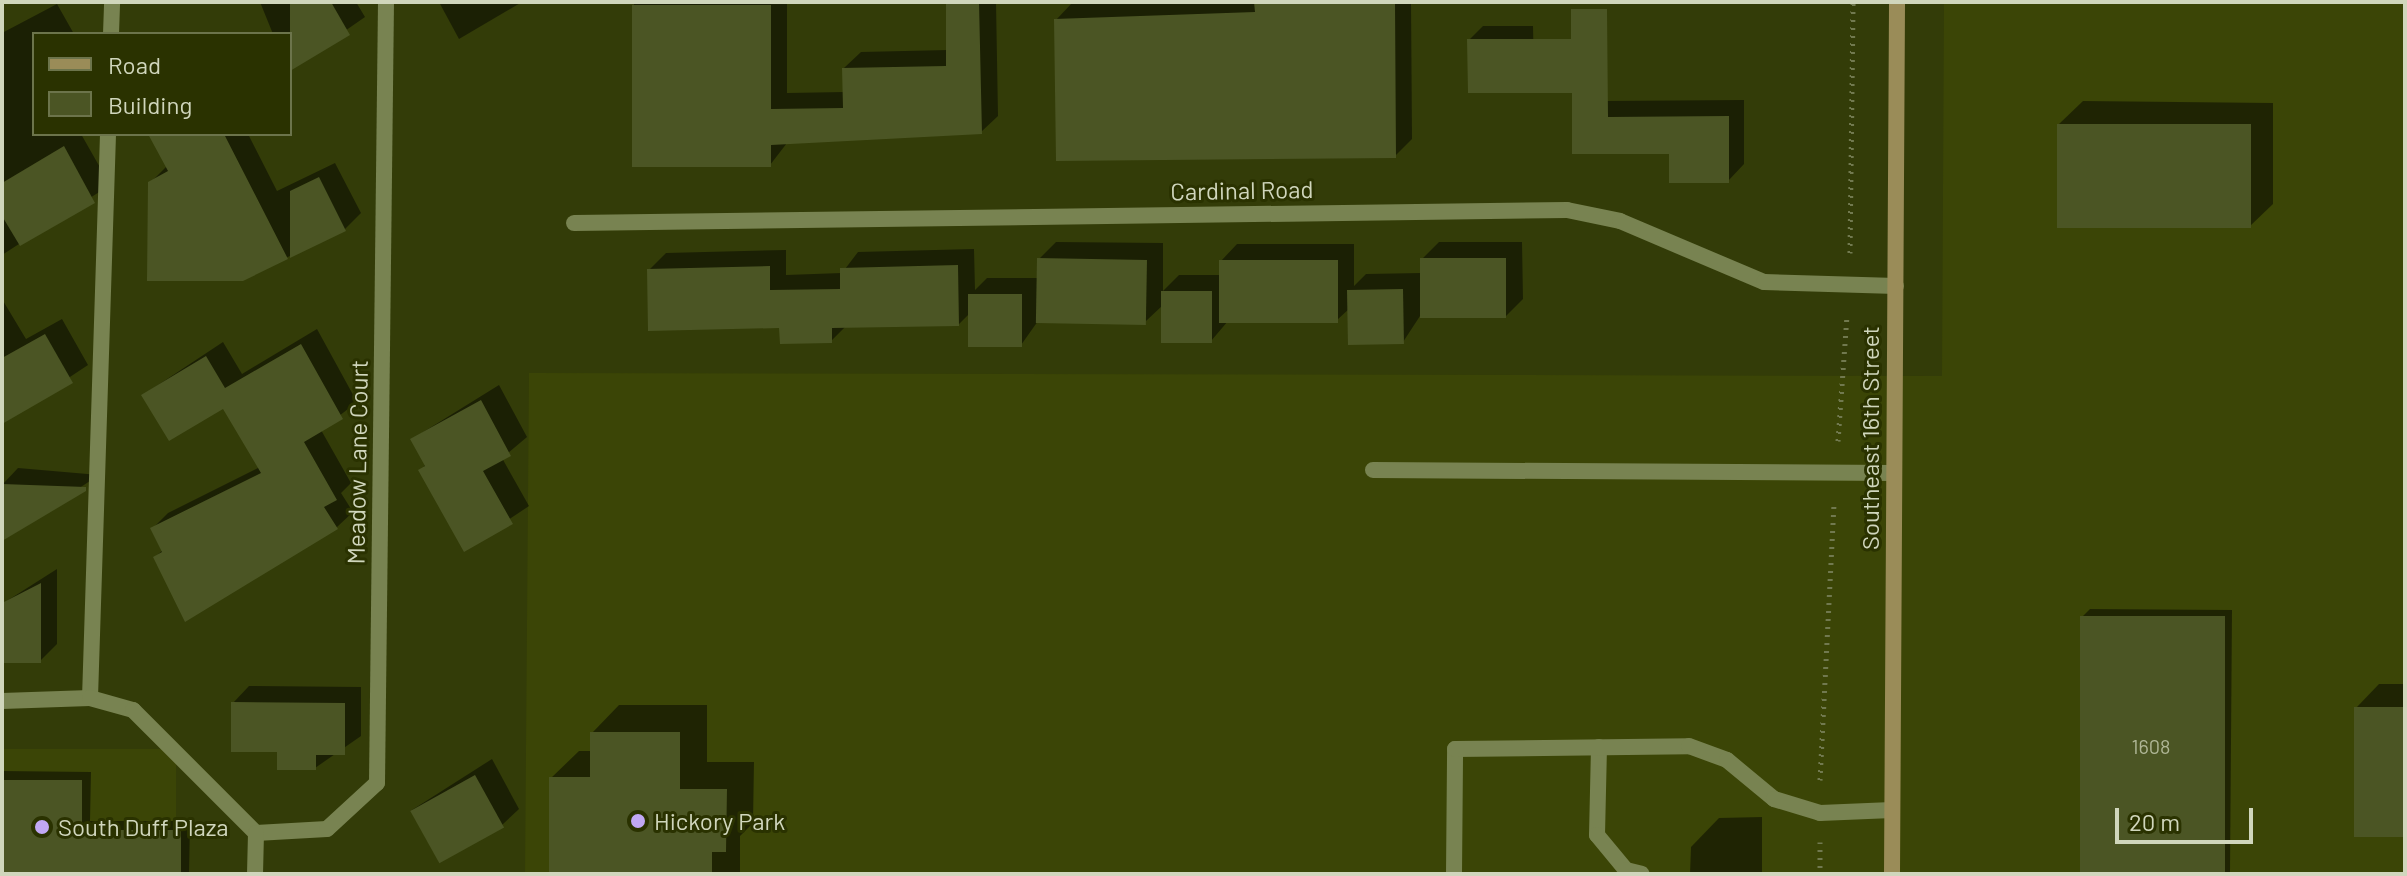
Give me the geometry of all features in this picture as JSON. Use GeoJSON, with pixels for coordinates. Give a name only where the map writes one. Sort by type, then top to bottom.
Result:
{"type":"FeatureCollection","features":[{"type":"Feature","properties":{"kind":"main road","name":"Southeast 16th Street"},"geometry":{"type":"LineString","coordinates":[[1892,874],[1897,2]]}},
{"type":"Feature","properties":{"kind":"street"},"geometry":{"type":"LineString","coordinates":[[111,32],[112,2]]}},
{"type":"Feature","properties":{"kind":"street","name":"Meadow Lane Court"},"geometry":{"type":"LineString","coordinates":[[256,833],[327,829],[377,783],[386,2]]}},
{"type":"Feature","properties":{"kind":"street"},"geometry":{"type":"LineString","coordinates":[[90,698],[108,136]]}},
{"type":"Feature","properties":{"kind":"street","name":"Cardinal Road"},"geometry":{"type":"LineString","coordinates":[[574,223],[1567,210],[1620,221],[1764,282],[1896,286]]}},
{"type":"Feature","properties":{"kind":"street"},"geometry":{"type":"LineString","coordinates":[[1373,470],[1894,473]]}},
{"type":"Feature","properties":{"kind":"street"},"geometry":{"type":"LineString","coordinates":[[2,701],[90,698],[133,710],[256,833],[255,874]]}},
{"type":"Feature","properties":{"kind":"street"},"geometry":{"type":"LineString","coordinates":[[1454,874],[1455,749],[1689,746],[1727,760],[1774,799],[1820,813],[1892,810]]}},
{"type":"Feature","properties":{"kind":"street"},"geometry":{"type":"LineString","coordinates":[[1599,747],[1597,835],[1626,870],[1642,874]]}},
{"type":"Feature","properties":{"kind":"shaded area"},"geometry":{"type":"Polygon","coordinates":[[[1944,2],[2405,2],[2405,874],[525,874],[529,373],[1942,376],[1944,2]]]}},
{"type":"Feature","properties":{"kind":"shaded area"},"geometry":{"type":"Polygon","coordinates":[[[2,749],[176,749],[176,874],[2,874],[2,749]]]}},
{"type":"Feature","properties":{"kind":"building"},"geometry":{"type":"Polygon","coordinates":[[[290,2],[331,2],[350,35],[292,70],[290,2]]]}},
{"type":"Feature","properties":{"kind":"building"},"geometry":{"type":"Polygon","coordinates":[[[946,2],[979,2],[982,134],[771,145],[771,167],[632,167],[632,5],[771,5],[771,109],[843,108],[842,68],[946,66],[946,2]]]}},
{"type":"Feature","properties":{"kind":"building"},"geometry":{"type":"Polygon","coordinates":[[[1254,2],[1395,2],[1396,158],[1056,161],[1054,19],[1255,12],[1254,2]]]}},
{"type":"Feature","properties":{"kind":"building"},"geometry":{"type":"Polygon","coordinates":[[[1571,9],[1607,9],[1608,117],[1729,116],[1729,183],[1669,183],[1669,154],[1572,154],[1572,93],[1468,93],[1467,39],[1571,39],[1571,9]]]}},
{"type":"Feature","properties":{"kind":"building"},"geometry":{"type":"Polygon","coordinates":[[[2057,124],[2251,124],[2251,228],[2057,228],[2057,124]]]}},
{"type":"Feature","properties":{"kind":"building"},"geometry":{"type":"Polygon","coordinates":[[[149,136],[225,136],[288,259],[243,281],[147,281],[148,182],[168,171],[149,136]]]}},
{"type":"Feature","properties":{"kind":"building"},"geometry":{"type":"Polygon","coordinates":[[[64,146],[95,203],[20,246],[2,216],[2,183],[64,146]]]}},
{"type":"Feature","properties":{"kind":"building"},"geometry":{"type":"Polygon","coordinates":[[[319,177],[346,231],[290,258],[290,191],[319,177]]]}},
{"type":"Feature","properties":{"kind":"building"},"geometry":{"type":"Polygon","coordinates":[[[1037,258],[1147,260],[1146,325],[1036,323],[1037,258]]]}},
{"type":"Feature","properties":{"kind":"building"},"geometry":{"type":"Polygon","coordinates":[[[1420,258],[1506,258],[1506,318],[1420,318],[1420,258]]]}},
{"type":"Feature","properties":{"kind":"building"},"geometry":{"type":"Polygon","coordinates":[[[1219,260],[1338,260],[1338,323],[1219,323],[1219,260]]]}},
{"type":"Feature","properties":{"kind":"building"},"geometry":{"type":"Polygon","coordinates":[[[958,265],[959,326],[832,328],[832,343],[780,344],[779,328],[648,331],[647,269],[770,266],[770,290],[840,289],[840,268],[958,265]]]}},
{"type":"Feature","properties":{"kind":"building"},"geometry":{"type":"Polygon","coordinates":[[[1403,289],[1404,344],[1348,345],[1347,290],[1403,289]]]}},
{"type":"Feature","properties":{"kind":"building"},"geometry":{"type":"Polygon","coordinates":[[[1161,291],[1212,291],[1212,343],[1161,343],[1161,291]]]}},
{"type":"Feature","properties":{"kind":"building"},"geometry":{"type":"Polygon","coordinates":[[[968,294],[1022,294],[1022,347],[968,347],[968,294]]]}},
{"type":"Feature","properties":{"kind":"building"},"geometry":{"type":"Polygon","coordinates":[[[45,334],[73,383],[2,424],[2,358],[45,334]]]}},
{"type":"Feature","properties":{"kind":"building"},"geometry":{"type":"Polygon","coordinates":[[[301,344],[343,419],[304,442],[337,500],[324,507],[338,529],[185,622],[153,557],[162,552],[150,528],[261,473],[223,409],[169,441],[141,395],[206,356],[225,388],[301,344]]]}},
{"type":"Feature","properties":{"kind":"building"},"geometry":{"type":"Polygon","coordinates":[[[481,400],[511,456],[483,471],[513,524],[464,552],[418,470],[425,466],[410,439],[481,400]]]}},
{"type":"Feature","properties":{"kind":"building"},"geometry":{"type":"Polygon","coordinates":[[[2,484],[86,487],[86,491],[2,541],[2,484]]]}},
{"type":"Feature","properties":{"kind":"building"},"geometry":{"type":"Polygon","coordinates":[[[41,583],[41,663],[2,663],[2,603],[41,583]]]}},
{"type":"Feature","properties":{"kind":"building"},"geometry":{"type":"Polygon","coordinates":[[[2080,616],[2225,616],[2225,874],[2080,874],[2080,616]]]}},
{"type":"Feature","properties":{"kind":"building"},"geometry":{"type":"Polygon","coordinates":[[[231,702],[345,703],[345,755],[316,755],[316,770],[277,770],[277,752],[231,752],[231,702]]]}},
{"type":"Feature","properties":{"kind":"building"},"geometry":{"type":"Polygon","coordinates":[[[2354,707],[2405,707],[2405,837],[2354,837],[2354,707]]]}},
{"type":"Feature","properties":{"kind":"building","name":"Hickory Park"},"geometry":{"type":"Polygon","coordinates":[[[590,732],[680,732],[680,789],[727,789],[726,852],[712,852],[712,874],[549,874],[549,777],[590,777],[590,732]]]}},
{"type":"Feature","properties":{"kind":"building"},"geometry":{"type":"Polygon","coordinates":[[[475,775],[504,827],[439,863],[410,811],[475,775]]]}},
{"type":"Feature","properties":{"kind":"building","name":"South Duff Plaza"},"geometry":{"type":"Polygon","coordinates":[[[2,780],[82,780],[82,830],[181,830],[181,874],[2,874],[2,780]]]}},
{"type":"Feature","properties":{"kind":"place","name":"Hickory Park"},"geometry":{"type":"Point","coordinates":[638,821]}},
{"type":"Feature","properties":{"kind":"place","name":"South Duff Plaza"},"geometry":{"type":"Point","coordinates":[42,827]}}]}
